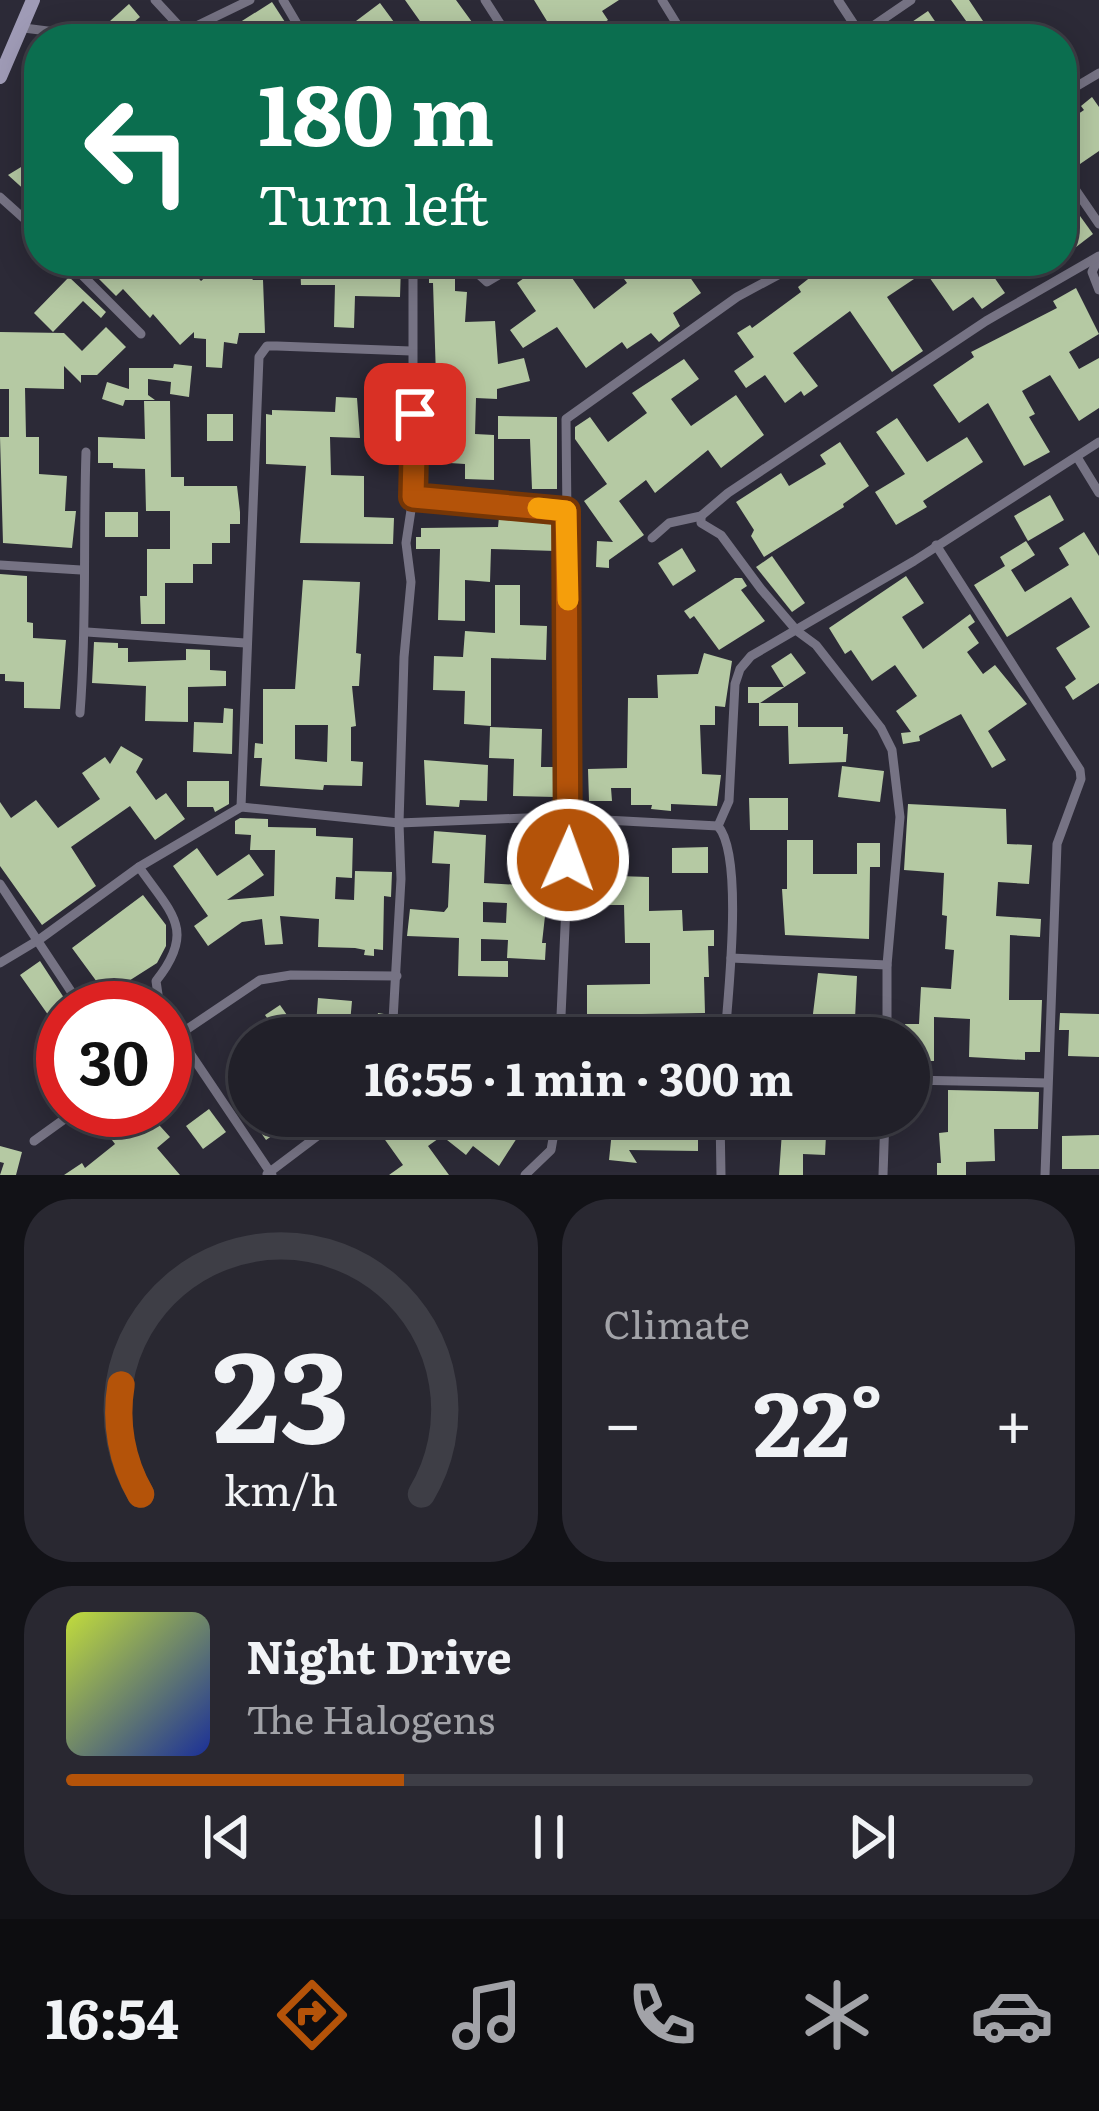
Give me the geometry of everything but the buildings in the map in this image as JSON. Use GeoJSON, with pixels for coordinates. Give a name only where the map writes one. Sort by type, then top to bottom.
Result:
{"type":"FeatureCollection","features":[{"type":"Feature","properties":{"kind":"street"},"geometry":{"type":"LineString","coordinates":[[154,0],[176,24]]}},
{"type":"Feature","properties":{"kind":"street"},"geometry":{"type":"LineString","coordinates":[[200,24],[250,0]]}},
{"type":"Feature","properties":{"kind":"street"},"geometry":{"type":"LineString","coordinates":[[877,24],[911,0]]}},
{"type":"Feature","properties":{"kind":"street"},"geometry":{"type":"LineString","coordinates":[[0,77],[24,28]]}},
{"type":"Feature","properties":{"kind":"street"},"geometry":{"type":"LineString","coordinates":[[1077,192],[1099,224]]}},
{"type":"Feature","properties":{"kind":"street"},"geometry":{"type":"LineString","coordinates":[[0,197],[24,219]]}},
{"type":"Feature","properties":{"kind":"street"},"geometry":{"type":"LineString","coordinates":[[1099,256],[1092,272],[1099,290]]}},
{"type":"Feature","properties":{"kind":"street"},"geometry":{"type":"LineString","coordinates":[[83,276],[141,334]]}},
{"type":"Feature","properties":{"kind":"street"},"geometry":{"type":"LineString","coordinates":[[394,1017],[404,657],[411,595],[406,543],[413,497],[413,276]]}},
{"type":"Feature","properties":{"kind":"street"},"geometry":{"type":"LineString","coordinates":[[561,1017],[570,818],[566,419],[737,297],[776,276]]}},
{"type":"Feature","properties":{"kind":"street"},"geometry":{"type":"LineString","coordinates":[[652,538],[669,524],[701,516],[728,493],[986,321],[1064,276]]}},
{"type":"Feature","properties":{"kind":"street"},"geometry":{"type":"LineString","coordinates":[[241,807],[259,357],[267,346],[411,351]]}},
{"type":"Feature","properties":{"kind":"street"},"geometry":{"type":"LineString","coordinates":[[718,826],[729,801],[735,684],[740,668],[752,656],[1099,442]]}},
{"type":"Feature","properties":{"kind":"street"},"geometry":{"type":"LineString","coordinates":[[80,713],[87,632],[81,570],[86,452]]}},
{"type":"Feature","properties":{"kind":"street"},"geometry":{"type":"LineString","coordinates":[[1076,457],[1099,493]]}},
{"type":"Feature","properties":{"kind":"street"},"geometry":{"type":"LineString","coordinates":[[413,497],[566,511]]}},
{"type":"Feature","properties":{"kind":"street"},"geometry":{"type":"LineString","coordinates":[[701,516],[701,523],[721,535],[797,632],[816,645],[881,728],[892,750],[900,817],[887,1017]]}},
{"type":"Feature","properties":{"kind":"street"},"geometry":{"type":"LineString","coordinates":[[936,545],[1080,770],[1079,790],[1057,844],[1046,1175]]}},
{"type":"Feature","properties":{"kind":"street"},"geometry":{"type":"LineString","coordinates":[[0,565],[81,570]]}},
{"type":"Feature","properties":{"kind":"street"},"geometry":{"type":"LineString","coordinates":[[87,632],[245,643]]}},
{"type":"Feature","properties":{"kind":"street"},"geometry":{"type":"LineString","coordinates":[[0,963],[40,940],[139,867],[241,807],[399,823],[570,818],[718,826],[726,835],[730,856],[727,1017]]}},
{"type":"Feature","properties":{"kind":"street"},"geometry":{"type":"LineString","coordinates":[[139,867],[172,916],[178,936],[177,952],[156,981]]}},
{"type":"Feature","properties":{"kind":"street"},"geometry":{"type":"LineString","coordinates":[[0,884],[65,981]]}},
{"type":"Feature","properties":{"kind":"street"},"geometry":{"type":"LineString","coordinates":[[731,958],[887,964]]}},
{"type":"Feature","properties":{"kind":"street"},"geometry":{"type":"LineString","coordinates":[[192,1026],[260,980],[290,975],[398,976]]}},
{"type":"Feature","properties":{"kind":"street"},"geometry":{"type":"LineString","coordinates":[[192,1058],[269,1174],[317,1137]]}},
{"type":"Feature","properties":{"kind":"street"},"geometry":{"type":"LineString","coordinates":[[930,1081],[1047,1084]]}},
{"type":"Feature","properties":{"kind":"street"},"geometry":{"type":"LineString","coordinates":[[34,1141],[40,1137]]}},
{"type":"Feature","properties":{"kind":"street"},"geometry":{"type":"LineString","coordinates":[[525,1175],[551,1150],[553,1137]]}},
{"type":"Feature","properties":{"kind":"street"},"geometry":{"type":"LineString","coordinates":[[721,1137],[722,1175]]}},
{"type":"Feature","properties":{"kind":"street"},"geometry":{"type":"LineString","coordinates":[[883,1175],[884,1137]]}},
{"type":"Feature","properties":{"kind":"slow traffic"},"geometry":{"type":"LineString","coordinates":[[538,508],[566,511],[568,600]]}},
{"type":"Feature","properties":{"kind":"route"},"geometry":{"type":"LineString","coordinates":[[415,414],[413,497],[566,511],[568,860]]}}]}
